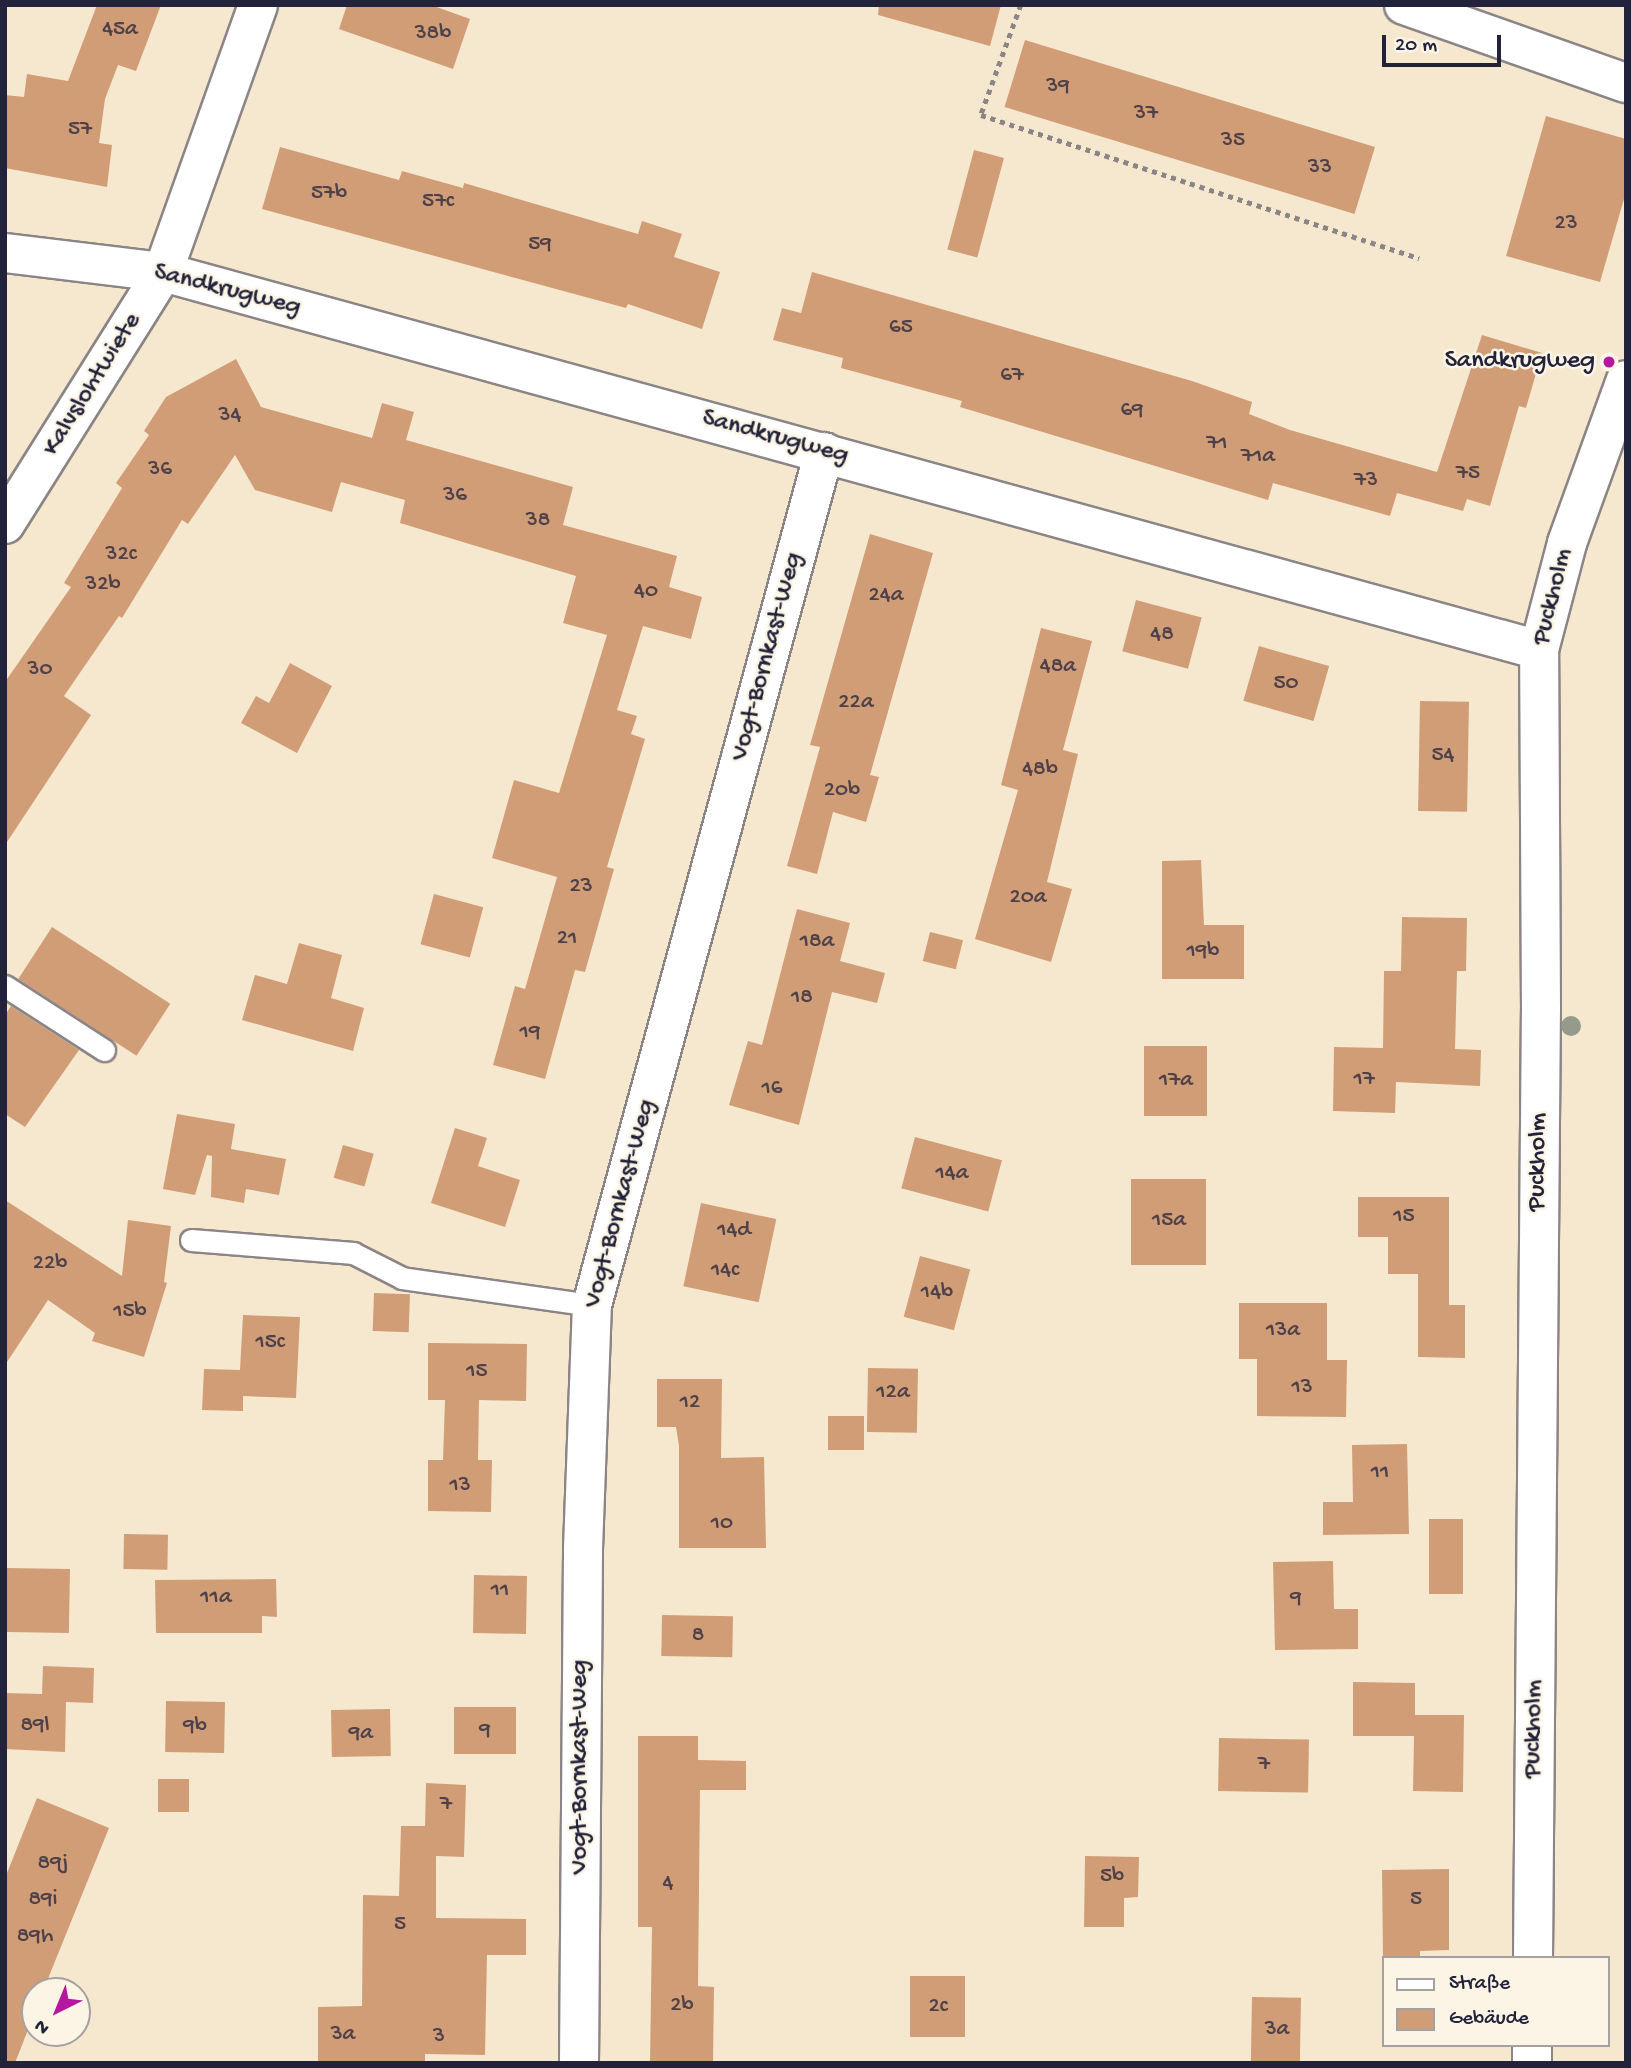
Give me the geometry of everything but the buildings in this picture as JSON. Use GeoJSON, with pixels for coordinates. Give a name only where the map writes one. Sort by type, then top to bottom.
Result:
{"type":"FeatureCollection","features":[{"type":"Feature","properties":{"kind":"street","name":"Kalvslohtwiete"},"geometry":{"type":"LineString","coordinates":[[5,524],[163,272],[258,5]]}},
{"type":"Feature","properties":{"kind":"street"},"geometry":{"type":"LineString","coordinates":[[1404,5],[1626,83]]}},
{"type":"Feature","properties":{"kind":"street","name":"Sandkrugweg"},"geometry":{"type":"LineString","coordinates":[[5,253],[163,272],[1539,650]]}},
{"type":"Feature","properties":{"kind":"street","name":"Puckholm"},"geometry":{"type":"LineString","coordinates":[[1533,1956],[1541,1010],[1539,650],[1567,543],[1626,380]]}},
{"type":"Feature","properties":{"kind":"street","name":"Vogt-Bornkast-Weg"},"geometry":{"type":"LineString","coordinates":[[579,2063],[583,1549],[592,1305],[824,452]]}},
{"type":"Feature","properties":{"kind":"lane"},"geometry":{"type":"LineString","coordinates":[[5,986],[104,1050]]}},
{"type":"Feature","properties":{"kind":"lane"},"geometry":{"type":"LineString","coordinates":[[191,1240],[353,1253],[402,1278],[592,1305]]}},
{"type":"Feature","properties":{"kind":"path"},"geometry":{"type":"LineString","coordinates":[[1021,5],[981,115],[1419,258]]}},
{"type":"Feature","properties":{"kind":"place","name":"Sandkrugweg"},"geometry":{"type":"Point","coordinates":[1609,362]}}]}
